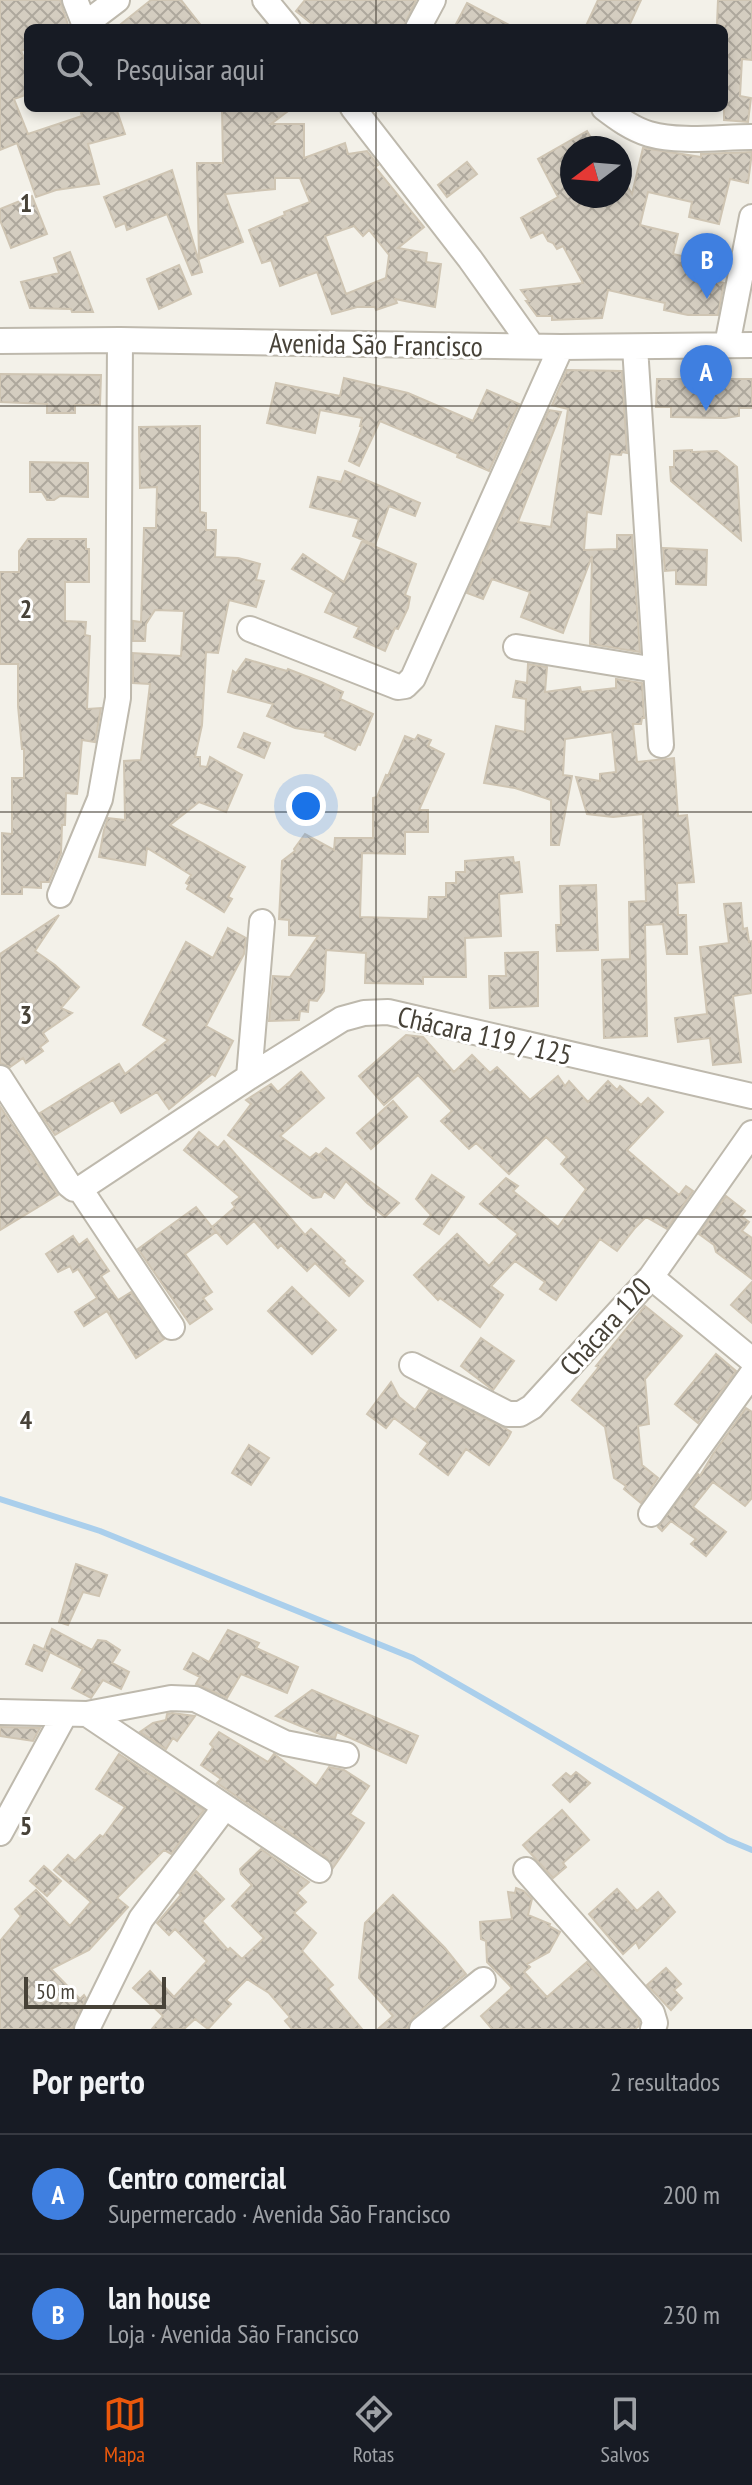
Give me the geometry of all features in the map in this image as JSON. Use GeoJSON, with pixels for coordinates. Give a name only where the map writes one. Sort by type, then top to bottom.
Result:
{"type":"FeatureCollection","features":[{"type":"Feature","properties":{"kind":"street"},"geometry":{"type":"LineString","coordinates":[[75,0],[84,24]]}},
{"type":"Feature","properties":{"kind":"street"},"geometry":{"type":"LineString","coordinates":[[89,24],[117,0]]}},
{"type":"Feature","properties":{"kind":"street"},"geometry":{"type":"LineString","coordinates":[[265,0],[285,24]]}},
{"type":"Feature","properties":{"kind":"street"},"geometry":{"type":"LineString","coordinates":[[420,24],[433,0]]}},
{"type":"Feature","properties":{"kind":"street"},"geometry":{"type":"LineString","coordinates":[[610,112],[647,133],[672,138],[752,137]]}},
{"type":"Feature","properties":{"kind":"street"},"geometry":{"type":"LineString","coordinates":[[365,114],[532,346]]}},
{"type":"Feature","properties":{"kind":"street"},"geometry":{"type":"LineString","coordinates":[[727,345],[752,217]]}},
{"type":"Feature","properties":{"kind":"street"},"geometry":{"type":"LineString","coordinates":[[60,895],[100,799],[118,698],[120,340]]}},
{"type":"Feature","properties":{"kind":"street","name":"Avenida São Francisco"},"geometry":{"type":"LineString","coordinates":[[0,341],[561,347],[752,345]]}},
{"type":"Feature","properties":{"kind":"street"},"geometry":{"type":"LineString","coordinates":[[250,629],[398,687],[405,686],[413,678],[561,347]]}},
{"type":"Feature","properties":{"kind":"street"},"geometry":{"type":"LineString","coordinates":[[635,347],[661,745]]}},
{"type":"Feature","properties":{"kind":"street"},"geometry":{"type":"LineString","coordinates":[[516,647],[656,670]]}},
{"type":"Feature","properties":{"kind":"street"},"geometry":{"type":"LineString","coordinates":[[249,1077],[262,922]]}},
{"type":"Feature","properties":{"kind":"street","name":"Chácara 119 / 125"},"geometry":{"type":"LineString","coordinates":[[77,1189],[342,1019],[364,1013],[388,1012],[752,1096]]}},
{"type":"Feature","properties":{"kind":"street"},"geometry":{"type":"LineString","coordinates":[[0,1078],[172,1327]]}},
{"type":"Feature","properties":{"kind":"street","name":"Chácara 120"},"geometry":{"type":"LineString","coordinates":[[412,1365],[508,1414],[520,1414],[532,1407],[651,1277],[752,1133]]}},
{"type":"Feature","properties":{"kind":"street"},"geometry":{"type":"LineString","coordinates":[[651,1277],[752,1360]]}},
{"type":"Feature","properties":{"kind":"street"},"geometry":{"type":"LineString","coordinates":[[651,1514],[752,1374]]}},
{"type":"Feature","properties":{"kind":"street"},"geometry":{"type":"LineString","coordinates":[[0,1712],[76,1714],[171,1698],[195,1699],[285,1743],[346,1755]]}},
{"type":"Feature","properties":{"kind":"street"},"geometry":{"type":"LineString","coordinates":[[76,1714],[319,1870]]}},
{"type":"Feature","properties":{"kind":"street"},"geometry":{"type":"LineString","coordinates":[[0,1833],[76,1714]]}},
{"type":"Feature","properties":{"kind":"street"},"geometry":{"type":"LineString","coordinates":[[87,2029],[141,1919],[225,1807]]}},
{"type":"Feature","properties":{"kind":"street"},"geometry":{"type":"LineString","coordinates":[[526,1870],[652,2013],[653,2029]]}},
{"type":"Feature","properties":{"kind":"street"},"geometry":{"type":"LineString","coordinates":[[422,2029],[483,1980]]}},
{"type":"Feature","properties":{"kind":"building"},"geometry":{"type":"Polygon","coordinates":[[[0,0],[60,0],[68,24],[24,24],[24,50],[21,51],[24,58],[24,95],[14,99],[28,134],[82,116],[83,112],[117,112],[125,134],[88,144],[99,184],[56,190],[36,197],[17,143],[0,150],[0,0]]]}},
{"type":"Feature","properties":{"kind":"building"},"geometry":{"type":"Polygon","coordinates":[[[151,0],[181,0],[200,24],[121,24],[151,0]]]}},
{"type":"Feature","properties":{"kind":"building"},"geometry":{"type":"Polygon","coordinates":[[[305,0],[416,0],[405,24],[312,24],[296,11],[305,0]]]}},
{"type":"Feature","properties":{"kind":"building"},"geometry":{"type":"Polygon","coordinates":[[[598,0],[641,0],[630,24],[587,24],[598,0]]]}},
{"type":"Feature","properties":{"kind":"building"},"geometry":{"type":"Polygon","coordinates":[[[718,0],[752,0],[752,60],[742,59],[740,96],[751,98],[748,122],[724,120],[724,112],[728,112],[728,24],[717,24],[718,0]]]}},
{"type":"Feature","properties":{"kind":"building"},"geometry":{"type":"Polygon","coordinates":[[[467,3],[507,24],[456,24],[467,3]]]}},
{"type":"Feature","properties":{"kind":"building"},"geometry":{"type":"Polygon","coordinates":[[[222,112],[287,112],[271,124],[304,124],[304,158],[345,143],[348,154],[367,151],[378,165],[375,167],[424,227],[398,248],[427,253],[426,262],[441,264],[435,307],[395,299],[397,303],[376,310],[375,307],[357,307],[332,314],[317,272],[280,286],[271,260],[262,263],[249,230],[310,202],[300,178],[275,178],[275,189],[225,194],[243,242],[199,259],[197,163],[223,163],[222,112]],[[354,226],[325,236],[346,294],[386,278],[389,255],[369,230],[363,236],[354,226]]]}},
{"type":"Feature","properties":{"kind":"building"},"geometry":{"type":"Polygon","coordinates":[[[560,146],[560,208],[632,208],[632,194],[643,148],[701,157],[701,154],[752,152],[748,183],[730,179],[719,224],[689,217],[692,202],[648,192],[640,225],[678,234],[673,254],[695,259],[692,276],[724,283],[718,315],[688,315],[664,310],[665,303],[608,290],[602,318],[552,320],[552,316],[537,316],[521,290],[583,283],[563,246],[557,249],[543,232],[531,238],[521,218],[558,197],[538,159],[560,146]]]}},
{"type":"Feature","properties":{"kind":"building"},"geometry":{"type":"Polygon","coordinates":[[[467,162],[477,174],[447,197],[438,185],[467,162]]]}},
{"type":"Feature","properties":{"kind":"building"},"geometry":{"type":"Polygon","coordinates":[[[172,170],[202,272],[192,275],[167,214],[127,230],[125,223],[116,227],[104,197],[172,170]]]}},
{"type":"Feature","properties":{"kind":"building"},"geometry":{"type":"Polygon","coordinates":[[[32,196],[47,234],[11,248],[0,220],[0,209],[32,196]]]}},
{"type":"Feature","properties":{"kind":"building"},"geometry":{"type":"Polygon","coordinates":[[[70,252],[93,312],[30,308],[21,282],[59,273],[54,258],[70,252]]]}},
{"type":"Feature","properties":{"kind":"building"},"geometry":{"type":"Polygon","coordinates":[[[179,265],[191,294],[159,309],[147,279],[179,265]]]}},
{"type":"Feature","properties":{"kind":"building"},"geometry":{"type":"Polygon","coordinates":[[[567,370],[622,371],[627,453],[610,454],[601,514],[587,512],[584,550],[617,549],[617,535],[632,535],[640,652],[590,644],[592,556],[563,633],[521,617],[530,592],[492,579],[483,599],[467,593],[549,410],[561,412],[518,522],[551,527],[568,409],[552,405],[567,370]]]}},
{"type":"Feature","properties":{"kind":"building"},"geometry":{"type":"Polygon","coordinates":[[[0,374],[101,375],[100,405],[75,405],[75,413],[47,413],[47,404],[0,402],[0,374]]]}},
{"type":"Feature","properties":{"kind":"building"},"geometry":{"type":"Polygon","coordinates":[[[344,378],[408,393],[473,421],[487,390],[519,404],[489,471],[457,457],[458,454],[380,421],[359,466],[349,461],[362,418],[320,410],[315,433],[267,423],[276,383],[340,396],[344,378]]]}},
{"type":"Feature","properties":{"kind":"building"},"geometry":{"type":"Polygon","coordinates":[[[657,379],[752,379],[752,408],[739,408],[739,416],[725,418],[671,417],[671,407],[656,407],[657,379]]]}},
{"type":"Feature","properties":{"kind":"building"},"geometry":{"type":"Polygon","coordinates":[[[200,426],[200,512],[206,513],[206,530],[216,530],[215,557],[238,558],[260,564],[256,580],[264,581],[256,607],[229,600],[218,653],[206,652],[202,725],[195,757],[200,757],[200,766],[207,767],[210,757],[242,775],[226,812],[199,802],[170,825],[245,867],[228,897],[232,899],[224,912],[187,889],[189,885],[186,883],[191,875],[147,848],[145,865],[99,857],[108,818],[125,820],[124,761],[141,760],[150,684],[133,683],[133,653],[181,656],[184,611],[155,610],[146,624],[145,641],[133,641],[133,621],[141,622],[144,528],[156,528],[157,487],[140,488],[139,427],[200,426]]]}},
{"type":"Feature","properties":{"kind":"building"},"geometry":{"type":"Polygon","coordinates":[[[674,451],[717,451],[737,467],[741,540],[671,481],[674,451]]]}},
{"type":"Feature","properties":{"kind":"building"},"geometry":{"type":"Polygon","coordinates":[[[30,462],[88,463],[88,497],[60,496],[47,500],[42,492],[30,492],[30,462]]]}},
{"type":"Feature","properties":{"kind":"building"},"geometry":{"type":"Polygon","coordinates":[[[345,471],[420,503],[415,516],[389,506],[375,545],[353,536],[359,519],[310,507],[318,477],[341,482],[345,471]]]}},
{"type":"Feature","properties":{"kind":"building"},"geometry":{"type":"Polygon","coordinates":[[[28,539],[86,539],[89,582],[65,582],[65,621],[86,622],[85,635],[90,636],[87,709],[101,708],[95,742],[82,740],[77,794],[66,793],[61,853],[49,882],[41,882],[41,888],[22,887],[22,894],[2,894],[2,833],[12,834],[12,778],[24,778],[24,749],[18,706],[18,664],[0,664],[0,572],[19,572],[19,551],[28,539]]]}},
{"type":"Feature","properties":{"kind":"building"},"geometry":{"type":"Polygon","coordinates":[[[362,541],[416,564],[405,595],[410,597],[408,608],[385,651],[354,637],[359,627],[325,612],[334,593],[292,569],[303,554],[344,582],[362,541]]]}},
{"type":"Feature","properties":{"kind":"building"},"geometry":{"type":"Polygon","coordinates":[[[663,548],[707,550],[706,585],[676,584],[676,570],[665,571],[663,548]]]}},
{"type":"Feature","properties":{"kind":"building"},"geometry":{"type":"Polygon","coordinates":[[[246,659],[288,669],[321,682],[343,692],[340,699],[373,714],[360,745],[355,750],[325,736],[326,733],[295,728],[267,716],[273,704],[228,692],[233,671],[236,673],[246,659]]]}},
{"type":"Feature","properties":{"kind":"building"},"geometry":{"type":"Polygon","coordinates":[[[528,664],[547,667],[545,692],[580,687],[581,692],[616,688],[616,679],[642,683],[644,718],[641,724],[633,724],[637,762],[674,758],[678,816],[687,815],[694,882],[677,883],[678,915],[686,915],[687,954],[667,954],[663,924],[645,925],[647,1036],[604,1038],[602,960],[630,959],[629,902],[646,901],[643,814],[613,817],[587,814],[576,777],[600,781],[600,774],[616,772],[612,732],[565,739],[563,775],[572,776],[559,845],[551,845],[551,800],[515,788],[484,783],[496,726],[525,732],[526,699],[513,697],[516,681],[527,683],[528,664]]]}},
{"type":"Feature","properties":{"kind":"building"},"geometry":{"type":"Polygon","coordinates":[[[244,733],[270,743],[264,758],[238,747],[244,733]]]}},
{"type":"Feature","properties":{"kind":"building"},"geometry":{"type":"Polygon","coordinates":[[[418,735],[431,740],[428,746],[444,754],[419,810],[428,810],[428,832],[405,832],[405,854],[362,853],[360,917],[428,919],[429,897],[446,897],[446,883],[456,883],[456,872],[465,872],[465,861],[513,857],[514,863],[519,862],[522,892],[499,894],[501,936],[465,938],[466,977],[423,977],[423,984],[365,983],[366,953],[326,950],[324,991],[317,1001],[309,1000],[308,1012],[300,1011],[299,1020],[269,1021],[273,976],[290,977],[318,936],[289,935],[289,920],[279,919],[282,861],[295,851],[305,834],[334,850],[335,838],[373,838],[373,798],[377,797],[388,776],[405,736],[415,740],[418,735]]]}},
{"type":"Feature","properties":{"kind":"building"},"geometry":{"type":"Polygon","coordinates":[[[596,885],[598,950],[557,951],[556,925],[561,925],[560,886],[596,885]]]}},
{"type":"Feature","properties":{"kind":"building"},"geometry":{"type":"Polygon","coordinates":[[[741,903],[743,929],[747,928],[749,942],[752,941],[752,993],[733,996],[741,1062],[713,1065],[710,1038],[678,1042],[675,1018],[707,1014],[700,947],[729,943],[724,904],[741,903]]]}},
{"type":"Feature","properties":{"kind":"building"},"geometry":{"type":"Polygon","coordinates":[[[59,915],[35,951],[79,987],[61,1008],[72,1013],[43,1033],[48,1041],[40,1047],[43,1051],[26,1063],[23,1058],[10,1067],[0,1063],[0,954],[59,915]]]}},
{"type":"Feature","properties":{"kind":"building"},"geometry":{"type":"Polygon","coordinates":[[[228,928],[246,938],[244,954],[206,1026],[233,1041],[215,1076],[212,1074],[169,1109],[157,1092],[121,1113],[113,1100],[55,1135],[40,1113],[119,1064],[125,1074],[168,1040],[143,1025],[186,942],[213,958],[228,928]]]}},
{"type":"Feature","properties":{"kind":"building"},"geometry":{"type":"Polygon","coordinates":[[[538,952],[538,1006],[490,1008],[489,976],[506,976],[505,953],[538,952]]]}},
{"type":"Feature","properties":{"kind":"building"},"geometry":{"type":"Polygon","coordinates":[[[406,1035],[423,1037],[454,1072],[472,1055],[490,1073],[497,1067],[530,1100],[558,1076],[565,1086],[569,1081],[588,1102],[608,1081],[617,1090],[620,1086],[641,1105],[648,1098],[663,1112],[627,1150],[679,1195],[686,1186],[693,1191],[667,1229],[646,1217],[617,1251],[600,1239],[556,1300],[540,1289],[545,1282],[515,1261],[491,1286],[503,1295],[480,1327],[440,1298],[438,1300],[414,1275],[457,1234],[489,1266],[518,1234],[480,1204],[506,1178],[518,1186],[513,1191],[558,1227],[586,1189],[561,1164],[567,1157],[546,1137],[509,1174],[476,1143],[469,1149],[441,1121],[452,1111],[418,1075],[384,1105],[359,1076],[406,1035]]]}},
{"type":"Feature","properties":{"kind":"building"},"geometry":{"type":"Polygon","coordinates":[[[301,1072],[324,1098],[280,1136],[310,1158],[316,1153],[327,1161],[320,1154],[326,1148],[399,1203],[385,1217],[346,1181],[334,1198],[324,1191],[321,1197],[313,1198],[228,1135],[251,1104],[246,1100],[271,1084],[278,1092],[301,1072]]]}},
{"type":"Feature","properties":{"kind":"building"},"geometry":{"type":"Polygon","coordinates":[[[393,1101],[407,1117],[371,1149],[357,1133],[393,1101]]]}},
{"type":"Feature","properties":{"kind":"building"},"geometry":{"type":"Polygon","coordinates":[[[0,1106],[58,1195],[0,1230],[0,1106]]]}},
{"type":"Feature","properties":{"kind":"building"},"geometry":{"type":"Polygon","coordinates":[[[199,1132],[218,1148],[224,1141],[305,1235],[311,1229],[345,1261],[343,1263],[363,1281],[349,1296],[315,1263],[307,1271],[281,1245],[278,1248],[254,1221],[227,1244],[212,1227],[235,1207],[232,1203],[240,1197],[184,1150],[199,1132]]]}},
{"type":"Feature","properties":{"kind":"building"},"geometry":{"type":"Polygon","coordinates":[[[432,1175],[464,1197],[439,1234],[424,1224],[431,1215],[416,1199],[432,1175]]]}},
{"type":"Feature","properties":{"kind":"building"},"geometry":{"type":"Polygon","coordinates":[[[726,1196],[745,1211],[741,1216],[749,1222],[742,1231],[752,1238],[752,1279],[716,1252],[714,1245],[699,1234],[726,1196]]]}},
{"type":"Feature","properties":{"kind":"building"},"geometry":{"type":"Polygon","coordinates":[[[196,1207],[216,1232],[185,1254],[212,1292],[203,1298],[212,1309],[190,1324],[138,1249],[196,1207]]]}},
{"type":"Feature","properties":{"kind":"building"},"geometry":{"type":"Polygon","coordinates":[[[73,1236],[79,1245],[87,1239],[109,1271],[101,1276],[118,1300],[131,1292],[164,1339],[136,1358],[107,1311],[84,1326],[75,1312],[97,1298],[78,1269],[73,1272],[70,1266],[58,1272],[46,1254],[73,1236]]]}},
{"type":"Feature","properties":{"kind":"building"},"geometry":{"type":"Polygon","coordinates":[[[752,1282],[752,1323],[731,1305],[752,1282]]]}},
{"type":"Feature","properties":{"kind":"building"},"geometry":{"type":"Polygon","coordinates":[[[292,1287],[336,1330],[312,1354],[268,1311],[292,1287]]]}},
{"type":"Feature","properties":{"kind":"building"},"geometry":{"type":"Polygon","coordinates":[[[645,1306],[682,1336],[645,1379],[649,1424],[638,1426],[642,1465],[658,1478],[641,1503],[614,1478],[605,1427],[572,1400],[645,1306]]]}},
{"type":"Feature","properties":{"kind":"building"},"geometry":{"type":"Polygon","coordinates":[[[481,1338],[514,1361],[493,1390],[461,1366],[481,1338]]]}},
{"type":"Feature","properties":{"kind":"building"},"geometry":{"type":"Polygon","coordinates":[[[716,1354],[736,1371],[698,1423],[675,1404],[716,1354]]]}},
{"type":"Feature","properties":{"kind":"building"},"geometry":{"type":"Polygon","coordinates":[[[391,1382],[399,1397],[415,1410],[429,1390],[511,1432],[489,1465],[466,1449],[448,1475],[420,1454],[428,1443],[394,1418],[386,1428],[367,1414],[391,1382]]]}},
{"type":"Feature","properties":{"kind":"building"},"geometry":{"type":"Polygon","coordinates":[[[746,1408],[752,1412],[752,1498],[745,1506],[713,1482],[693,1507],[726,1532],[706,1556],[691,1544],[696,1539],[671,1521],[662,1531],[658,1527],[698,1474],[700,1476],[746,1408]]]}},
{"type":"Feature","properties":{"kind":"building"},"geometry":{"type":"Polygon","coordinates":[[[249,1445],[269,1458],[251,1485],[232,1473],[249,1445]]]}},
{"type":"Feature","properties":{"kind":"building"},"geometry":{"type":"Polygon","coordinates":[[[76,1564],[107,1575],[99,1596],[83,1592],[68,1625],[59,1622],[76,1564]]]}},
{"type":"Feature","properties":{"kind":"building"},"geometry":{"type":"Polygon","coordinates":[[[52,1629],[92,1650],[98,1640],[106,1641],[120,1650],[112,1663],[129,1672],[121,1689],[103,1680],[91,1698],[72,1688],[83,1669],[44,1649],[52,1629]]]}},
{"type":"Feature","properties":{"kind":"building"},"geometry":{"type":"Polygon","coordinates":[[[228,1630],[259,1643],[256,1648],[298,1667],[287,1693],[241,1674],[227,1698],[196,1684],[200,1677],[184,1669],[193,1653],[209,1662],[228,1630]]]}},
{"type":"Feature","properties":{"kind":"building"},"geometry":{"type":"Polygon","coordinates":[[[34,1645],[50,1652],[42,1671],[26,1664],[34,1645]]]}},
{"type":"Feature","properties":{"kind":"building"},"geometry":{"type":"Polygon","coordinates":[[[312,1690],[418,1736],[406,1763],[337,1732],[335,1738],[322,1735],[276,1716],[312,1690]]]}},
{"type":"Feature","properties":{"kind":"building"},"geometry":{"type":"Polygon","coordinates":[[[167,1714],[195,1716],[177,1741],[173,1738],[166,1749],[140,1732],[153,1723],[166,1720],[167,1714]]]}},
{"type":"Feature","properties":{"kind":"building"},"geometry":{"type":"Polygon","coordinates":[[[0,1727],[40,1728],[33,1741],[0,1736],[0,1727]]]}},
{"type":"Feature","properties":{"kind":"building"},"geometry":{"type":"Polygon","coordinates":[[[219,1732],[268,1762],[274,1754],[316,1786],[329,1767],[344,1770],[369,1786],[350,1814],[364,1823],[333,1868],[327,1858],[217,1783],[221,1779],[201,1765],[219,1732]]]}},
{"type":"Feature","properties":{"kind":"building"},"geometry":{"type":"Polygon","coordinates":[[[119,1754],[204,1810],[171,1854],[164,1850],[117,1898],[128,1907],[89,1950],[51,1969],[80,1999],[84,1995],[86,1998],[72,2029],[0,2029],[0,1941],[21,1916],[15,1909],[36,1890],[70,1926],[91,1902],[54,1870],[68,1855],[75,1861],[100,1835],[103,1837],[125,1807],[96,1789],[119,1754]]]}},
{"type":"Feature","properties":{"kind":"building"},"geometry":{"type":"Polygon","coordinates":[[[576,1772],[590,1783],[570,1802],[553,1785],[566,1773],[571,1777],[576,1772]]]}},
{"type":"Feature","properties":{"kind":"building"},"geometry":{"type":"Polygon","coordinates":[[[562,1810],[589,1840],[563,1863],[566,1867],[553,1878],[523,1845],[562,1810]]]}},
{"type":"Feature","properties":{"kind":"building"},"geometry":{"type":"Polygon","coordinates":[[[261,1849],[309,1882],[297,1893],[306,1902],[294,1913],[316,1933],[302,1951],[333,1985],[328,1989],[362,2029],[292,2029],[285,2021],[290,2017],[269,1993],[247,1979],[226,2000],[231,2004],[208,2029],[195,2019],[184,2029],[152,2029],[163,2016],[133,1988],[150,1971],[174,1997],[207,1961],[175,1929],[169,1935],[157,1923],[181,1895],[179,1893],[196,1871],[224,1899],[202,1921],[228,1950],[230,1948],[242,1959],[264,1938],[232,1906],[252,1885],[240,1869],[261,1849]]]}},
{"type":"Feature","properties":{"kind":"building"},"geometry":{"type":"Polygon","coordinates":[[[44,1866],[61,1881],[47,1896],[30,1881],[44,1866]]]}},
{"type":"Feature","properties":{"kind":"building"},"geometry":{"type":"Polygon","coordinates":[[[516,1888],[532,1899],[528,1915],[560,1932],[549,1952],[527,1964],[530,1967],[524,1972],[547,1997],[587,1962],[639,2020],[639,2026],[635,2029],[492,2029],[481,2016],[512,1988],[487,1962],[486,1941],[481,1939],[480,1922],[512,1919],[508,1892],[515,1893],[516,1888]]]}},
{"type":"Feature","properties":{"kind":"building"},"geometry":{"type":"Polygon","coordinates":[[[617,1889],[637,1911],[658,1892],[675,1912],[639,1948],[636,1942],[623,1954],[589,1914],[617,1889]]]}},
{"type":"Feature","properties":{"kind":"building"},"geometry":{"type":"Polygon","coordinates":[[[393,1895],[466,1974],[413,2017],[407,2029],[378,2029],[393,2016],[359,1978],[365,1923],[393,1895]]]}},
{"type":"Feature","properties":{"kind":"building"},"geometry":{"type":"Polygon","coordinates":[[[666,1968],[681,1984],[674,1990],[682,1998],[671,2010],[647,1985],[666,1968]]]}},
{"type":"Feature","properties":{"kind":"waterway"},"geometry":{"type":"LineString","coordinates":[[0,1499],[100,1531],[413,1658],[728,1840],[752,1850]]}},
{"type":"Feature","properties":{"kind":"place","name":"lan house"},"geometry":{"type":"Point","coordinates":[707,299]}},
{"type":"Feature","properties":{"kind":"place","name":"Centro comercial"},"geometry":{"type":"Point","coordinates":[706,411]}}]}
